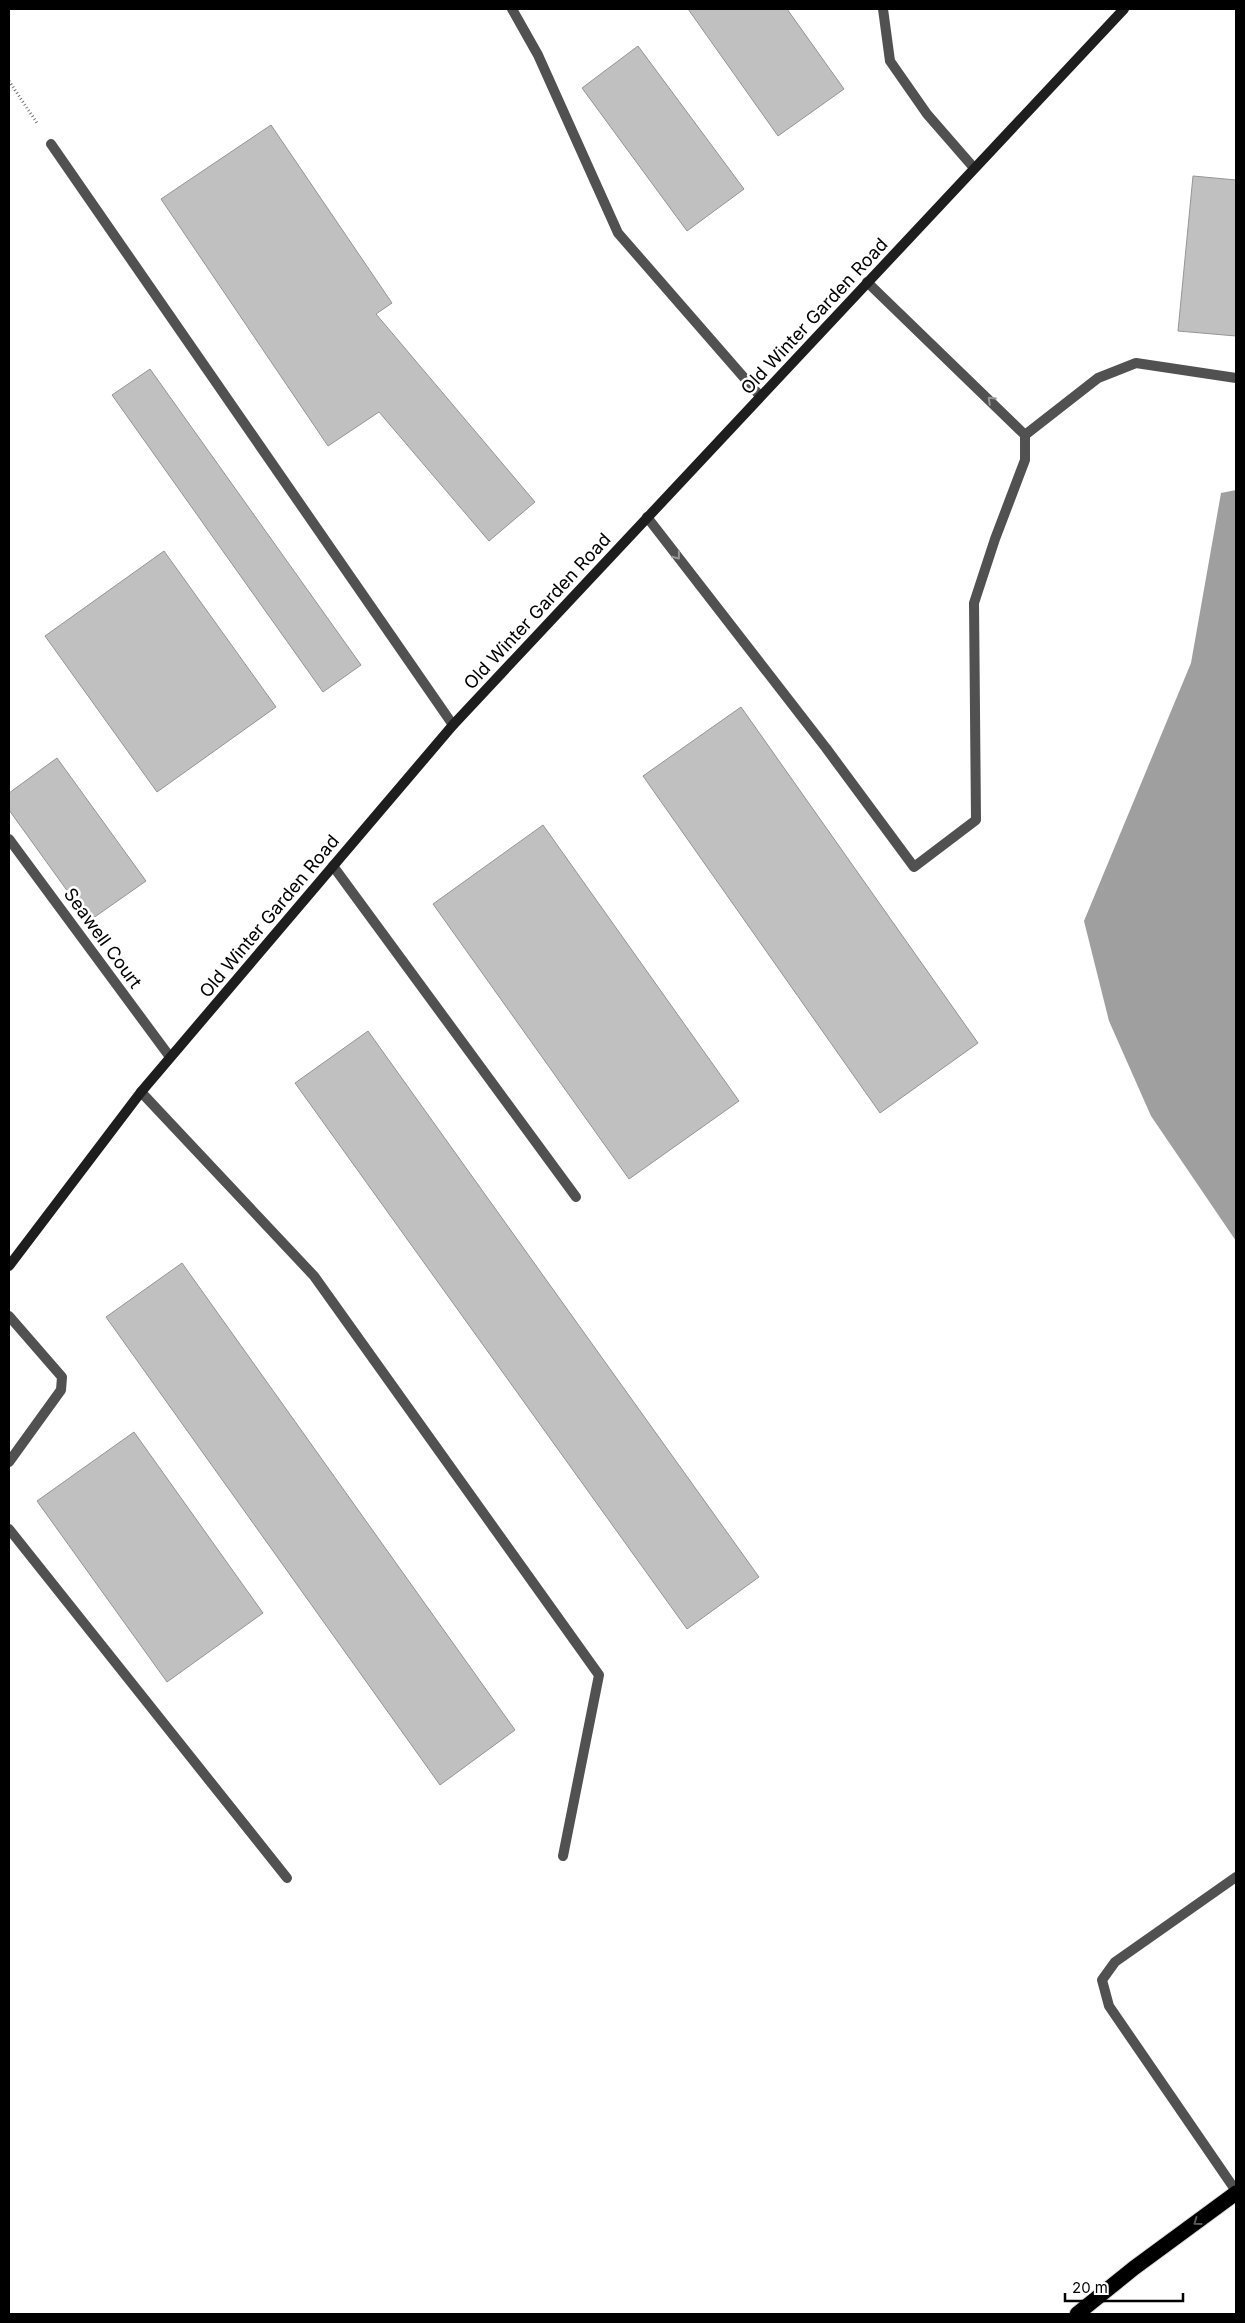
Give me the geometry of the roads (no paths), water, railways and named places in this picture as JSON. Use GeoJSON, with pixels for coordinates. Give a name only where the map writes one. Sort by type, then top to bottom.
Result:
{"type":"FeatureCollection","features":[{"type":"Feature","properties":{"kind":"highway"},"geometry":{"type":"LineString","coordinates":[[1077,2314],[1134,2268],[1236,2192]]}},
{"type":"Feature","properties":{"kind":"main road","name":"Old Winter Garden Road"},"geometry":{"type":"LineString","coordinates":[[9,1266],[141,1092],[453,725],[1124,9]]}},
{"type":"Feature","properties":{"kind":"street"},"geometry":{"type":"LineString","coordinates":[[512,9],[538,55],[618,233],[760,396]]}},
{"type":"Feature","properties":{"kind":"street"},"geometry":{"type":"LineString","coordinates":[[883,9],[890,61],[927,114],[974,168]]}},
{"type":"Feature","properties":{"kind":"street"},"geometry":{"type":"LineString","coordinates":[[51,144],[453,725]]}},
{"type":"Feature","properties":{"kind":"street"},"geometry":{"type":"LineString","coordinates":[[647,517],[826,748],[914,867],[976,820],[974,603],[995,539],[1025,460],[1026,434],[867,282]]}},
{"type":"Feature","properties":{"kind":"street"},"geometry":{"type":"LineString","coordinates":[[1026,434],[1098,378],[1136,363],[1236,378]]}},
{"type":"Feature","properties":{"kind":"street","name":"Seawell Court"},"geometry":{"type":"LineString","coordinates":[[9,839],[170,1057]]}},
{"type":"Feature","properties":{"kind":"street"},"geometry":{"type":"LineString","coordinates":[[333,866],[576,1197]]}},
{"type":"Feature","properties":{"kind":"street"},"geometry":{"type":"LineString","coordinates":[[141,1092],[314,1276],[599,1675],[563,1856]]}},
{"type":"Feature","properties":{"kind":"street"},"geometry":{"type":"LineString","coordinates":[[9,1316],[62,1378],[61,1390],[9,1462]]}},
{"type":"Feature","properties":{"kind":"street"},"geometry":{"type":"LineString","coordinates":[[9,1529],[287,1878]]}},
{"type":"Feature","properties":{"kind":"street"},"geometry":{"type":"LineString","coordinates":[[1236,1877],[1115,1962],[1102,1980],[1109,2006],[1236,2192]]}}]}
